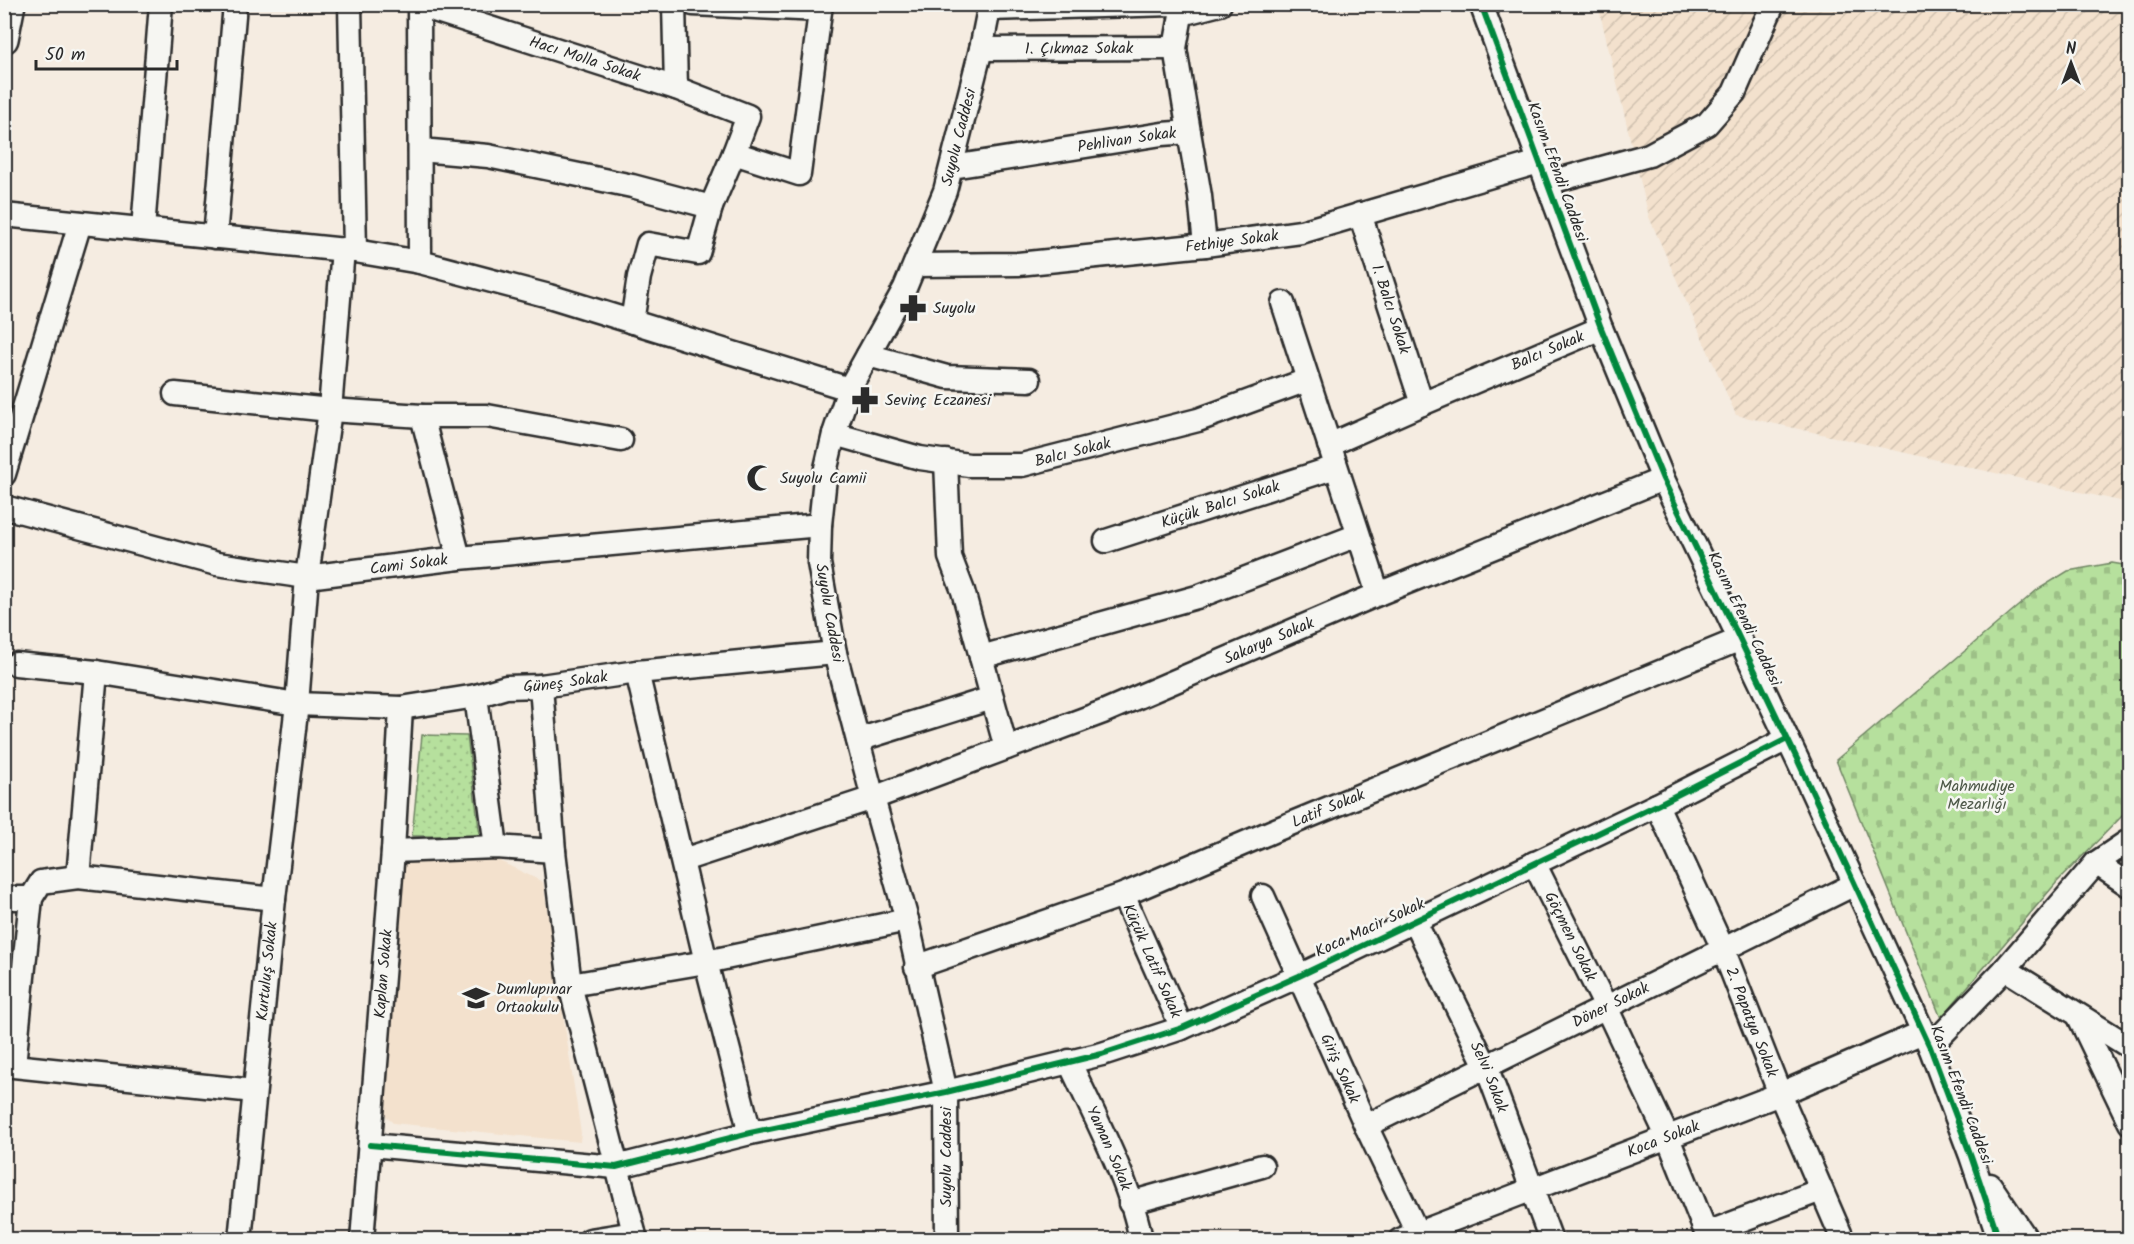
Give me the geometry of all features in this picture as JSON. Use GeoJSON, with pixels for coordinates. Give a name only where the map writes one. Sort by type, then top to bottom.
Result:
{"type":"FeatureCollection","features":[{"type":"Feature","properties":{"kind":"main road"},"geometry":{"type":"LineString","coordinates":[[4,39],[11,4]]}},
{"type":"Feature","properties":{"kind":"street"},"geometry":{"type":"LineString","coordinates":[[143,229],[161,4]]}},
{"type":"Feature","properties":{"kind":"street"},"geometry":{"type":"LineString","coordinates":[[216,237],[235,4]]}},
{"type":"Feature","properties":{"kind":"street","name":"Kurtuluş Sokak"},"geometry":{"type":"LineString","coordinates":[[240,1239],[274,899],[297,704],[307,577],[349,250],[350,4]]}},
{"type":"Feature","properties":{"kind":"street"},"geometry":{"type":"LineString","coordinates":[[420,262],[421,4]]}},
{"type":"Feature","properties":{"kind":"street","name":"Hacı Molla Sokak"},"geometry":{"type":"LineString","coordinates":[[421,4],[676,88],[747,116],[734,153]]}},
{"type":"Feature","properties":{"kind":"street"},"geometry":{"type":"LineString","coordinates":[[674,4],[676,88]]}},
{"type":"Feature","properties":{"kind":"street"},"geometry":{"type":"LineString","coordinates":[[632,322],[639,277],[648,244],[698,253],[711,207],[734,153],[799,174],[821,7],[693,4]]}},
{"type":"Feature","properties":{"kind":"street"},"geometry":{"type":"LineString","coordinates":[[990,7],[1179,8],[1220,4]]}},
{"type":"Feature","properties":{"kind":"street","name":"Kasım Efendi Caddesi"},"geometry":{"type":"LineString","coordinates":[[1481,4],[1546,183],[1663,479],[1926,1039],[1971,1156],[1997,1239]]}},
{"type":"Feature","properties":{"kind":"street"},"geometry":{"type":"LineString","coordinates":[[1546,183],[1649,155],[1707,124],[1734,93],[1773,4]]}},
{"type":"Feature","properties":{"kind":"street","name":"Suyolu Caddesi"},"geometry":{"type":"LineString","coordinates":[[946,1239],[946,1092],[907,920],[835,652],[819,563],[820,525],[826,468],[834,434],[849,389],[905,288],[945,191],[990,7]]}},
{"type":"Feature","properties":{"kind":"street"},"geometry":{"type":"LineString","coordinates":[[1179,8],[1175,48],[1189,132]]}},
{"type":"Feature","properties":{"kind":"street","name":"1. Çıkmaz Sokak"},"geometry":{"type":"LineString","coordinates":[[981,49],[1175,48]]}},
{"type":"Feature","properties":{"kind":"street","name":"Pehlivan Sokak"},"geometry":{"type":"LineString","coordinates":[[952,167],[1162,134],[1189,132],[1200,196],[1205,245]]}},
{"type":"Feature","properties":{"kind":"street"},"geometry":{"type":"LineString","coordinates":[[420,150],[488,156],[632,186],[711,207]]}},
{"type":"Feature","properties":{"kind":"street","name":"Fethiye Sokak"},"geometry":{"type":"LineString","coordinates":[[915,265],[1018,264],[1205,245],[1301,232],[1539,162]]}},
{"type":"Feature","properties":{"kind":"street","name":"1. Balcı Sokak"},"geometry":{"type":"LineString","coordinates":[[1360,214],[1422,404]]}},
{"type":"Feature","properties":{"kind":"street"},"geometry":{"type":"LineString","coordinates":[[4,215],[349,250],[420,262],[549,296],[849,389]]}},
{"type":"Feature","properties":{"kind":"street"},"geometry":{"type":"LineString","coordinates":[[4,474],[80,223]]}},
{"type":"Feature","properties":{"kind":"street"},"geometry":{"type":"LineString","coordinates":[[1283,303],[1378,594]]}},
{"type":"Feature","properties":{"kind":"street","name":"Balcı Sokak"},"geometry":{"type":"LineString","coordinates":[[1329,445],[1602,328]]}},
{"type":"Feature","properties":{"kind":"street"},"geometry":{"type":"LineString","coordinates":[[868,355],[947,377],[1029,380]]}},
{"type":"Feature","properties":{"kind":"street","name":"Balcı Sokak"},"geometry":{"type":"LineString","coordinates":[[834,434],[920,458],[969,465],[1022,465],[1198,420],[1307,380]]}},
{"type":"Feature","properties":{"kind":"street"},"geometry":{"type":"LineString","coordinates":[[175,394],[330,410],[422,416],[487,416],[621,440]]}},
{"type":"Feature","properties":{"kind":"street"},"geometry":{"type":"LineString","coordinates":[[422,416],[459,558]]}},
{"type":"Feature","properties":{"kind":"street"},"geometry":{"type":"LineString","coordinates":[[946,461],[950,557],[963,591],[1006,748]]}},
{"type":"Feature","properties":{"kind":"street","name":"Küçük Balcı Sokak"},"geometry":{"type":"LineString","coordinates":[[1106,541],[1336,467]]}},
{"type":"Feature","properties":{"kind":"street","name":"Sakarya Sokak"},"geometry":{"type":"LineString","coordinates":[[683,860],[873,798],[1103,712],[1378,594],[1663,479]]}},
{"type":"Feature","properties":{"kind":"street","name":"Cami Sokak"},"geometry":{"type":"LineString","coordinates":[[4,507],[217,564],[307,577],[459,558],[820,525]]}},
{"type":"Feature","properties":{"kind":"street"},"geometry":{"type":"LineString","coordinates":[[981,657],[1197,597],[1358,535]]}},
{"type":"Feature","properties":{"kind":"street","name":"Latif Sokak"},"geometry":{"type":"LineString","coordinates":[[916,967],[1123,895],[1284,826],[1738,640]]}},
{"type":"Feature","properties":{"kind":"street","name":"Güneş Sokak"},"geometry":{"type":"LineString","coordinates":[[16,664],[96,672],[297,704],[401,708],[476,696],[506,687],[541,686],[637,672],[835,652]]}},
{"type":"Feature","properties":{"kind":"street"},"geometry":{"type":"LineString","coordinates":[[78,877],[96,672]]}},
{"type":"Feature","properties":{"kind":"street"},"geometry":{"type":"LineString","coordinates":[[637,672],[706,962],[750,1133]]}},
{"type":"Feature","properties":{"kind":"street"},"geometry":{"type":"LineString","coordinates":[[541,686],[554,851],[570,985],[635,1236],[590,1239]]}},
{"type":"Feature","properties":{"kind":"street"},"geometry":{"type":"LineString","coordinates":[[476,696],[496,846]]}},
{"type":"Feature","properties":{"kind":"street"},"geometry":{"type":"LineString","coordinates":[[858,740],[992,698]]}},
{"type":"Feature","properties":{"kind":"street","name":"Kaplan Sokak"},"geometry":{"type":"LineString","coordinates":[[362,1239],[393,851],[401,708]]}},
{"type":"Feature","properties":{"kind":"street","name":"Koca Macir Sokak"},"geometry":{"type":"LineString","coordinates":[[370,1145],[616,1167],[750,1133],[946,1092],[1102,1054],[1182,1028],[1299,976],[1657,805],[1787,739]]}},
{"type":"Feature","properties":{"kind":"street","name":"2. Papatya Sokak"},"geometry":{"type":"LineString","coordinates":[[1657,805],[1723,949],[1780,1094],[1843,1239]]}},
{"type":"Feature","properties":{"kind":"street"},"geometry":{"type":"LineString","coordinates":[[1926,1039],[2005,969],[2096,863],[2130,840]]}},
{"type":"Feature","properties":{"kind":"street"},"geometry":{"type":"LineString","coordinates":[[393,851],[496,846],[554,851]]}},
{"type":"Feature","properties":{"kind":"street","name":"Göçmen Sokak"},"geometry":{"type":"LineString","coordinates":[[1534,863],[1668,1137],[1708,1236]]}},
{"type":"Feature","properties":{"kind":"street"},"geometry":{"type":"LineString","coordinates":[[2096,863],[2130,886]]}},
{"type":"Feature","properties":{"kind":"street"},"geometry":{"type":"LineString","coordinates":[[254,1091],[9,1065],[31,898],[41,882],[78,877],[274,899]]}},
{"type":"Feature","properties":{"kind":"street","name":"Döner Sokak"},"geometry":{"type":"LineString","coordinates":[[1366,1126],[1855,884]]}},
{"type":"Feature","properties":{"kind":"street","name":"Küçük Latif Sokak"},"geometry":{"type":"LineString","coordinates":[[1123,895],[1182,1028]]}},
{"type":"Feature","properties":{"kind":"street","name":"Giriş Sokak"},"geometry":{"type":"LineString","coordinates":[[1263,896],[1366,1126],[1413,1238]]}},
{"type":"Feature","properties":{"kind":"street"},"geometry":{"type":"LineString","coordinates":[[4,898],[31,898]]}},
{"type":"Feature","properties":{"kind":"street"},"geometry":{"type":"LineString","coordinates":[[570,985],[706,962],[907,920]]}},
{"type":"Feature","properties":{"kind":"street","name":"Selvi Sokak"},"geometry":{"type":"LineString","coordinates":[[1415,922],[1486,1066],[1551,1239]]}},
{"type":"Feature","properties":{"kind":"street"},"geometry":{"type":"LineString","coordinates":[[2005,969],[2130,1047]]}},
{"type":"Feature","properties":{"kind":"street"},"geometry":{"type":"LineString","coordinates":[[2079,1017],[2128,1117]]}},
{"type":"Feature","properties":{"kind":"street","name":"Koca Sokak"},"geometry":{"type":"LineString","coordinates":[[1413,1238],[1533,1188],[1926,1039]]}},
{"type":"Feature","properties":{"kind":"street","name":"Yaman Sokak"},"geometry":{"type":"LineString","coordinates":[[1069,1061],[1131,1203],[1140,1239]]}},
{"type":"Feature","properties":{"kind":"street","name":"Kasım Efendi Caddesi"},"geometry":{"type":"LineString","coordinates":[[1971,1156],[2026,1239]]}},
{"type":"Feature","properties":{"kind":"street"},"geometry":{"type":"LineString","coordinates":[[1131,1203],[1262,1166]]}},
{"type":"Feature","properties":{"kind":"street"},"geometry":{"type":"LineString","coordinates":[[1708,1236],[1821,1190]]}},
{"type":"Feature","properties":{"kind":"shaded area"},"geometry":{"type":"Polygon","coordinates":[[[1598,5],[2129,5],[2129,503],[1736,415],[1649,217],[1598,5]]]}},
{"type":"Feature","properties":{"kind":"shaded area","name":"Dumlupınar Ortaokulu"},"geometry":{"type":"Polygon","coordinates":[[[489,856],[543,882],[581,1133],[580,1142],[393,1123],[383,1113],[402,861],[489,856]]]}},
{"type":"Feature","properties":{"kind":"green space","name":"Mahmudiye Mezarlığı"},"geometry":{"type":"Polygon","coordinates":[[[2112,563],[2129,566],[2129,809],[2057,882],[1941,1018],[1836,760],[2037,590],[2068,571],[2112,563]]]}},
{"type":"Feature","properties":{"kind":"green space"},"geometry":{"type":"Polygon","coordinates":[[[422,735],[467,736],[480,836],[412,836],[422,735]]]}},
{"type":"Feature","properties":{"kind":"cycle path"},"geometry":{"type":"LineString","coordinates":[[1481,4],[1601,328],[1663,479],[1798,761],[1930,1047],[1971,1156],[1995,1227],[1997,1240]]}},
{"type":"Feature","properties":{"kind":"cycle path"},"geometry":{"type":"LineString","coordinates":[[370,1145],[616,1167],[750,1133],[946,1092],[1102,1054],[1182,1028],[1299,976],[1657,805],[1787,739]]}},
{"type":"Feature","properties":{"kind":"place","name":"Suyolu"},"geometry":{"type":"Point","coordinates":[913,308]}},
{"type":"Feature","properties":{"kind":"place","name":"Sevinç Eczanesi"},"geometry":{"type":"Point","coordinates":[865,400]}},
{"type":"Feature","properties":{"kind":"place","name":"Suyolu Camii"},"geometry":{"type":"Point","coordinates":[760,478]}},
{"type":"Feature","properties":{"kind":"place","name":"Dumlupınar Ortaokulu"},"geometry":{"type":"Point","coordinates":[476,998]}}]}
